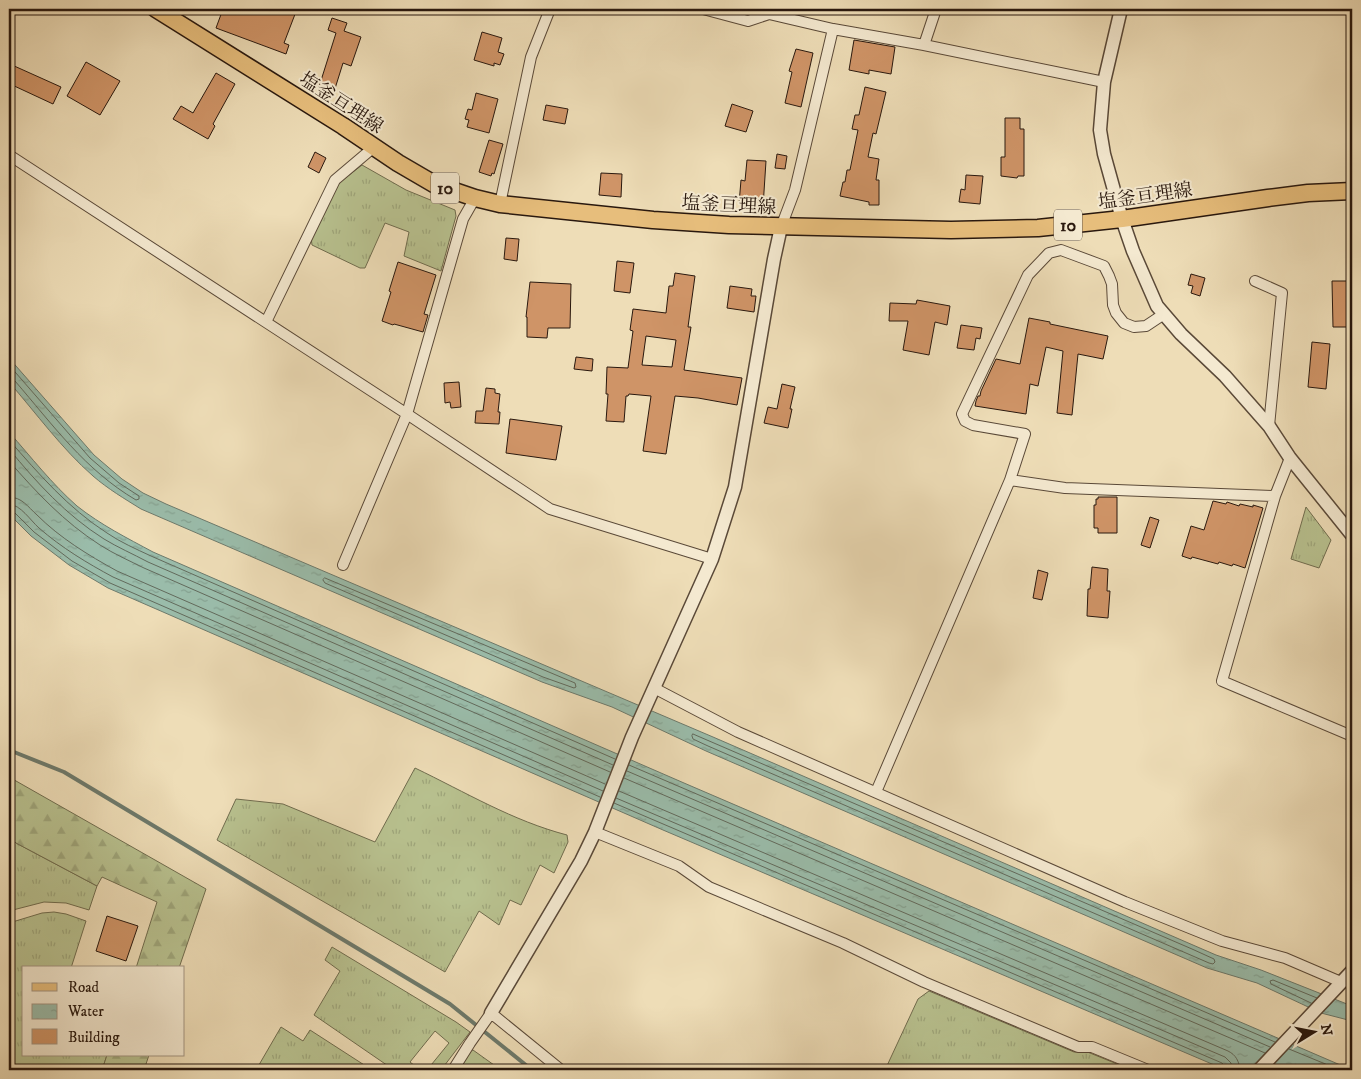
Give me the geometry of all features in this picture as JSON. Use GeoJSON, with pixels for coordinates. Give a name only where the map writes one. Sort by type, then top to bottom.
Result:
{"type":"FeatureCollection","features":[{"type":"Feature","properties":{"kind":"main road","name":"塩釜亘理線"},"geometry":{"type":"LineString","coordinates":[[159,9],[398,163],[434,184],[475,198],[500,204],[653,220],[781,227],[952,230],[1028,228],[1122,219],[1308,193],[1352,191]]}},
{"type":"Feature","properties":{"kind":"street"},"geometry":{"type":"LineString","coordinates":[[500,204],[531,57],[550,9]]}},
{"type":"Feature","properties":{"kind":"street"},"geometry":{"type":"LineString","coordinates":[[703,9],[748,21],[769,11],[833,29],[924,45],[1104,82]]}},
{"type":"Feature","properties":{"kind":"street"},"geometry":{"type":"LineString","coordinates":[[924,45],[936,9]]}},
{"type":"Feature","properties":{"kind":"street"},"geometry":{"type":"LineString","coordinates":[[1121,9],[1104,82],[1100,130],[1104,154],[1122,219],[1133,251],[1157,306],[1181,334],[1225,376],[1269,426],[1290,458],[1352,536]]}},
{"type":"Feature","properties":{"kind":"street"},"geometry":{"type":"LineString","coordinates":[[453,1070],[489,1016],[581,861],[602,816],[634,733],[712,559],[735,487],[781,227],[795,190],[833,29]]}},
{"type":"Feature","properties":{"kind":"street"},"geometry":{"type":"LineString","coordinates":[[266,322],[335,180],[374,147]]}},
{"type":"Feature","properties":{"kind":"street"},"geometry":{"type":"LineString","coordinates":[[9,155],[550,509],[712,559]]}},
{"type":"Feature","properties":{"kind":"street"},"geometry":{"type":"LineString","coordinates":[[343,565],[407,414],[463,219],[475,198]]}},
{"type":"Feature","properties":{"kind":"street"},"geometry":{"type":"LineString","coordinates":[[876,792],[1010,480],[1024,434],[973,425],[965,422],[962,414],[1028,275],[1049,253],[1061,250],[1104,266],[1112,284],[1113,305],[1116,313],[1124,323],[1134,327],[1146,326],[1164,314]]}},
{"type":"Feature","properties":{"kind":"street"},"geometry":{"type":"LineString","coordinates":[[1255,281],[1282,293],[1269,426]]}},
{"type":"Feature","properties":{"kind":"street"},"geometry":{"type":"LineString","coordinates":[[1290,458],[1275,496],[1222,681],[1352,736]]}},
{"type":"Feature","properties":{"kind":"street"},"geometry":{"type":"LineString","coordinates":[[1010,480],[1065,488],[1275,496]]}},
{"type":"Feature","properties":{"kind":"street"},"geometry":{"type":"LineString","coordinates":[[653,690],[738,732],[1126,902],[1213,938],[1285,958],[1339,985]]}},
{"type":"Feature","properties":{"kind":"street"},"geometry":{"type":"LineString","coordinates":[[595,832],[679,866],[709,887],[843,943],[924,982],[1078,1047],[1092,1047],[1148,1070]]}},
{"type":"Feature","properties":{"kind":"street"},"geometry":{"type":"LineString","coordinates":[[1259,1070],[1352,971]]}},
{"type":"Feature","properties":{"kind":"street"},"geometry":{"type":"LineString","coordinates":[[489,1016],[562,1070]]}},
{"type":"Feature","properties":{"kind":"green space"},"geometry":{"type":"Polygon","coordinates":[[[362,165],[406,190],[455,210],[456,216],[441,271],[404,256],[409,232],[385,223],[365,268],[360,268],[312,245],[311,237],[333,190],[362,165]]]}},
{"type":"Feature","properties":{"kind":"green space"},"geometry":{"type":"Polygon","coordinates":[[[1306,507],[1331,540],[1319,568],[1291,559],[1306,507]]]}},
{"type":"Feature","properties":{"kind":"green space"},"geometry":{"type":"Polygon","coordinates":[[[415,768],[508,814],[567,835],[568,842],[554,873],[540,865],[521,905],[510,900],[499,925],[479,911],[445,972],[217,840],[236,799],[283,804],[375,842],[415,768]]]}},
{"type":"Feature","properties":{"kind":"green space"},"geometry":{"type":"Polygon","coordinates":[[[9,777],[206,889],[180,966],[137,966],[157,902],[102,877],[97,886],[16,843],[9,836],[9,777]]]}},
{"type":"Feature","properties":{"kind":"green space"},"geometry":{"type":"Polygon","coordinates":[[[9,836],[16,843],[97,886],[89,910],[66,903],[44,902],[9,911],[9,836]]]}},
{"type":"Feature","properties":{"kind":"green space"},"geometry":{"type":"Polygon","coordinates":[[[42,913],[66,914],[86,921],[72,966],[22,966],[22,1056],[107,1056],[102,1070],[9,1070],[9,923],[42,913]]]}},
{"type":"Feature","properties":{"kind":"green space"},"geometry":{"type":"Polygon","coordinates":[[[332,947],[470,1032],[441,1070],[427,1070],[449,1043],[435,1031],[410,1062],[420,1070],[394,1070],[314,1015],[340,971],[325,960],[332,947]]]}},
{"type":"Feature","properties":{"kind":"green space"},"geometry":{"type":"Polygon","coordinates":[[[929,991],[1074,1052],[1085,1051],[1132,1070],[885,1070],[918,999],[929,991]]]}},
{"type":"Feature","properties":{"kind":"green space"},"geometry":{"type":"Polygon","coordinates":[[[281,1027],[303,1041],[310,1030],[372,1070],[256,1070],[281,1027]]]}},
{"type":"Feature","properties":{"kind":"green space"},"geometry":{"type":"Polygon","coordinates":[[[473,1050],[501,1070],[457,1070],[470,1051],[473,1050]]]}},
{"type":"Feature","properties":{"kind":"green space"},"geometry":{"type":"Polygon","coordinates":[[[107,1056],[149,1056],[144,1070],[102,1070],[107,1056]]]}},
{"type":"Feature","properties":{"kind":"water"},"geometry":{"type":"Polygon","coordinates":[[[9,358],[94,455],[122,479],[143,493],[1216,955],[1261,970],[1352,1006],[1352,1021],[1321,1013],[1257,983],[1207,968],[706,751],[612,707],[542,682],[141,509],[99,481],[60,443],[9,382],[9,358]]]}},
{"type":"Feature","properties":{"kind":"water"},"geometry":{"type":"Polygon","coordinates":[[[9,432],[50,480],[77,506],[105,525],[153,552],[1352,1070],[1226,1070],[663,830],[108,588],[69,565],[31,536],[9,514],[9,432]]]}},
{"type":"Feature","properties":{"kind":"building"},"geometry":{"type":"Polygon","coordinates":[[[223,9],[297,9],[284,43],[289,45],[286,54],[216,28],[223,9]]]}},
{"type":"Feature","properties":{"kind":"building"},"geometry":{"type":"Polygon","coordinates":[[[332,18],[347,23],[344,31],[361,37],[351,66],[343,63],[333,95],[318,90],[336,33],[328,30],[332,18]]]}},
{"type":"Feature","properties":{"kind":"building"},"geometry":{"type":"Polygon","coordinates":[[[482,32],[502,38],[498,52],[504,54],[500,65],[494,63],[494,66],[474,60],[482,32]]]}},
{"type":"Feature","properties":{"kind":"building"},"geometry":{"type":"Polygon","coordinates":[[[854,40],[895,47],[891,74],[869,70],[869,74],[849,70],[854,40]]]}},
{"type":"Feature","properties":{"kind":"building"},"geometry":{"type":"Polygon","coordinates":[[[796,49],[813,53],[801,107],[785,103],[792,72],[789,71],[796,49]]]}},
{"type":"Feature","properties":{"kind":"building"},"geometry":{"type":"Polygon","coordinates":[[[86,62],[120,81],[100,115],[67,96],[86,62]]]}},
{"type":"Feature","properties":{"kind":"building"},"geometry":{"type":"Polygon","coordinates":[[[12,65],[61,87],[53,104],[10,84],[12,65]]]}},
{"type":"Feature","properties":{"kind":"building"},"geometry":{"type":"Polygon","coordinates":[[[216,73],[235,84],[213,124],[215,126],[208,139],[173,119],[181,106],[193,113],[216,73]]]}},
{"type":"Feature","properties":{"kind":"building"},"geometry":{"type":"Polygon","coordinates":[[[865,87],[886,92],[876,134],[873,133],[868,157],[879,159],[876,180],[879,180],[879,205],[869,205],[869,202],[840,196],[847,170],[850,170],[858,130],[852,129],[855,115],[859,115],[865,87]]]}},
{"type":"Feature","properties":{"kind":"building"},"geometry":{"type":"Polygon","coordinates":[[[476,93],[498,99],[489,133],[467,127],[469,120],[465,119],[468,109],[472,110],[476,93]]]}},
{"type":"Feature","properties":{"kind":"building"},"geometry":{"type":"Polygon","coordinates":[[[732,104],[753,111],[746,132],[725,126],[732,104]]]}},
{"type":"Feature","properties":{"kind":"building"},"geometry":{"type":"Polygon","coordinates":[[[546,105],[568,109],[565,124],[543,120],[546,105]]]}},
{"type":"Feature","properties":{"kind":"building"},"geometry":{"type":"Polygon","coordinates":[[[1005,118],[1020,118],[1020,129],[1024,129],[1024,176],[1018,176],[1017,178],[1001,176],[1001,157],[1005,157],[1005,118]]]}},
{"type":"Feature","properties":{"kind":"building"},"geometry":{"type":"Polygon","coordinates":[[[489,140],[503,144],[494,174],[492,173],[491,176],[479,172],[489,140]]]}},
{"type":"Feature","properties":{"kind":"building"},"geometry":{"type":"Polygon","coordinates":[[[315,152],[326,158],[319,173],[308,167],[315,152]]]}},
{"type":"Feature","properties":{"kind":"building"},"geometry":{"type":"Polygon","coordinates":[[[777,154],[787,156],[785,169],[775,168],[777,154]]]}},
{"type":"Feature","properties":{"kind":"building"},"geometry":{"type":"Polygon","coordinates":[[[747,160],[766,161],[763,207],[739,204],[741,180],[745,181],[747,160]]]}},
{"type":"Feature","properties":{"kind":"building"},"geometry":{"type":"Polygon","coordinates":[[[601,173],[622,174],[621,197],[599,195],[601,173]]]}},
{"type":"Feature","properties":{"kind":"building"},"geometry":{"type":"Polygon","coordinates":[[[966,175],[983,176],[980,204],[959,202],[961,189],[965,190],[966,175]]]}},
{"type":"Feature","properties":{"kind":"building"},"geometry":{"type":"Polygon","coordinates":[[[506,238],[519,239],[517,261],[504,259],[506,238]]]}},
{"type":"Feature","properties":{"kind":"building"},"geometry":{"type":"Polygon","coordinates":[[[617,261],[634,263],[630,293],[614,291],[617,261]]]}},
{"type":"Feature","properties":{"kind":"building"},"geometry":{"type":"Polygon","coordinates":[[[398,262],[436,275],[424,314],[428,315],[423,332],[382,321],[398,262]]]}},
{"type":"Feature","properties":{"kind":"building"},"geometry":{"type":"Polygon","coordinates":[[[675,273],[695,276],[688,327],[691,327],[684,370],[742,378],[737,405],[675,396],[666,454],[643,451],[651,396],[629,394],[626,396],[624,422],[606,421],[607,367],[628,368],[633,331],[630,330],[633,309],[666,313],[669,286],[673,286],[675,273]],[[646,336],[642,365],[672,367],[676,340],[646,336]]]}},
{"type":"Feature","properties":{"kind":"building"},"geometry":{"type":"Polygon","coordinates":[[[1191,274],[1205,278],[1200,296],[1191,293],[1193,286],[1188,285],[1191,274]]]}},
{"type":"Feature","properties":{"kind":"building"},"geometry":{"type":"Polygon","coordinates":[[[1332,281],[1347,281],[1349,327],[1333,327],[1332,281]]]}},
{"type":"Feature","properties":{"kind":"building"},"geometry":{"type":"Polygon","coordinates":[[[530,282],[571,284],[570,328],[548,328],[547,338],[527,337],[526,317],[530,282]]]}},
{"type":"Feature","properties":{"kind":"building"},"geometry":{"type":"Polygon","coordinates":[[[730,286],[752,289],[751,296],[756,296],[754,312],[727,308],[730,286]]]}},
{"type":"Feature","properties":{"kind":"building"},"geometry":{"type":"Polygon","coordinates":[[[917,300],[950,306],[947,325],[935,322],[929,355],[903,350],[908,321],[889,321],[890,303],[916,304],[917,300]]]}},
{"type":"Feature","properties":{"kind":"building"},"geometry":{"type":"Polygon","coordinates":[[[1029,318],[1108,336],[1103,359],[1078,354],[1072,415],[1057,413],[1063,351],[1046,347],[1038,386],[1030,384],[1026,414],[975,406],[996,359],[1020,364],[1029,318]]]}},
{"type":"Feature","properties":{"kind":"building"},"geometry":{"type":"Polygon","coordinates":[[[961,325],[982,328],[980,339],[976,338],[974,350],[957,348],[961,325]]]}},
{"type":"Feature","properties":{"kind":"building"},"geometry":{"type":"Polygon","coordinates":[[[1312,342],[1330,344],[1326,389],[1308,387],[1312,342]]]}},
{"type":"Feature","properties":{"kind":"building"},"geometry":{"type":"Polygon","coordinates":[[[576,357],[593,359],[592,371],[574,369],[576,357]]]}},
{"type":"Feature","properties":{"kind":"building"},"geometry":{"type":"Polygon","coordinates":[[[459,382],[461,407],[451,408],[450,402],[445,403],[444,383],[459,382]]]}},
{"type":"Feature","properties":{"kind":"building"},"geometry":{"type":"Polygon","coordinates":[[[782,384],[795,387],[788,428],[764,423],[768,407],[777,409],[782,384]]]}},
{"type":"Feature","properties":{"kind":"building"},"geometry":{"type":"Polygon","coordinates":[[[486,388],[495,389],[495,393],[500,394],[499,424],[475,423],[476,411],[483,411],[486,388]]]}},
{"type":"Feature","properties":{"kind":"building"},"geometry":{"type":"Polygon","coordinates":[[[510,419],[562,426],[556,460],[506,453],[510,419]]]}},
{"type":"Feature","properties":{"kind":"building"},"geometry":{"type":"Polygon","coordinates":[[[1098,497],[1117,497],[1117,533],[1098,533],[1098,528],[1094,528],[1094,505],[1096,505],[1098,497]]]}},
{"type":"Feature","properties":{"kind":"building"},"geometry":{"type":"Polygon","coordinates":[[[1213,501],[1226,504],[1227,502],[1239,506],[1240,504],[1253,507],[1253,505],[1263,508],[1245,568],[1233,564],[1232,566],[1219,562],[1218,564],[1182,556],[1191,526],[1204,530],[1213,501]]]}},
{"type":"Feature","properties":{"kind":"building"},"geometry":{"type":"Polygon","coordinates":[[[1150,517],[1159,520],[1150,548],[1141,545],[1150,517]]]}},
{"type":"Feature","properties":{"kind":"building"},"geometry":{"type":"Polygon","coordinates":[[[1092,567],[1108,569],[1107,591],[1110,591],[1108,618],[1087,616],[1088,589],[1090,589],[1092,567]]]}},
{"type":"Feature","properties":{"kind":"building"},"geometry":{"type":"Polygon","coordinates":[[[1038,570],[1048,573],[1042,600],[1033,598],[1038,570]]]}},
{"type":"Feature","properties":{"kind":"building"},"geometry":{"type":"Polygon","coordinates":[[[107,916],[138,926],[126,961],[96,951],[107,916]]]}},
{"type":"Feature","properties":{"kind":"waterway"},"geometry":{"type":"LineString","coordinates":[[9,746],[14,752],[64,772],[450,1004],[532,1070]]}}]}
